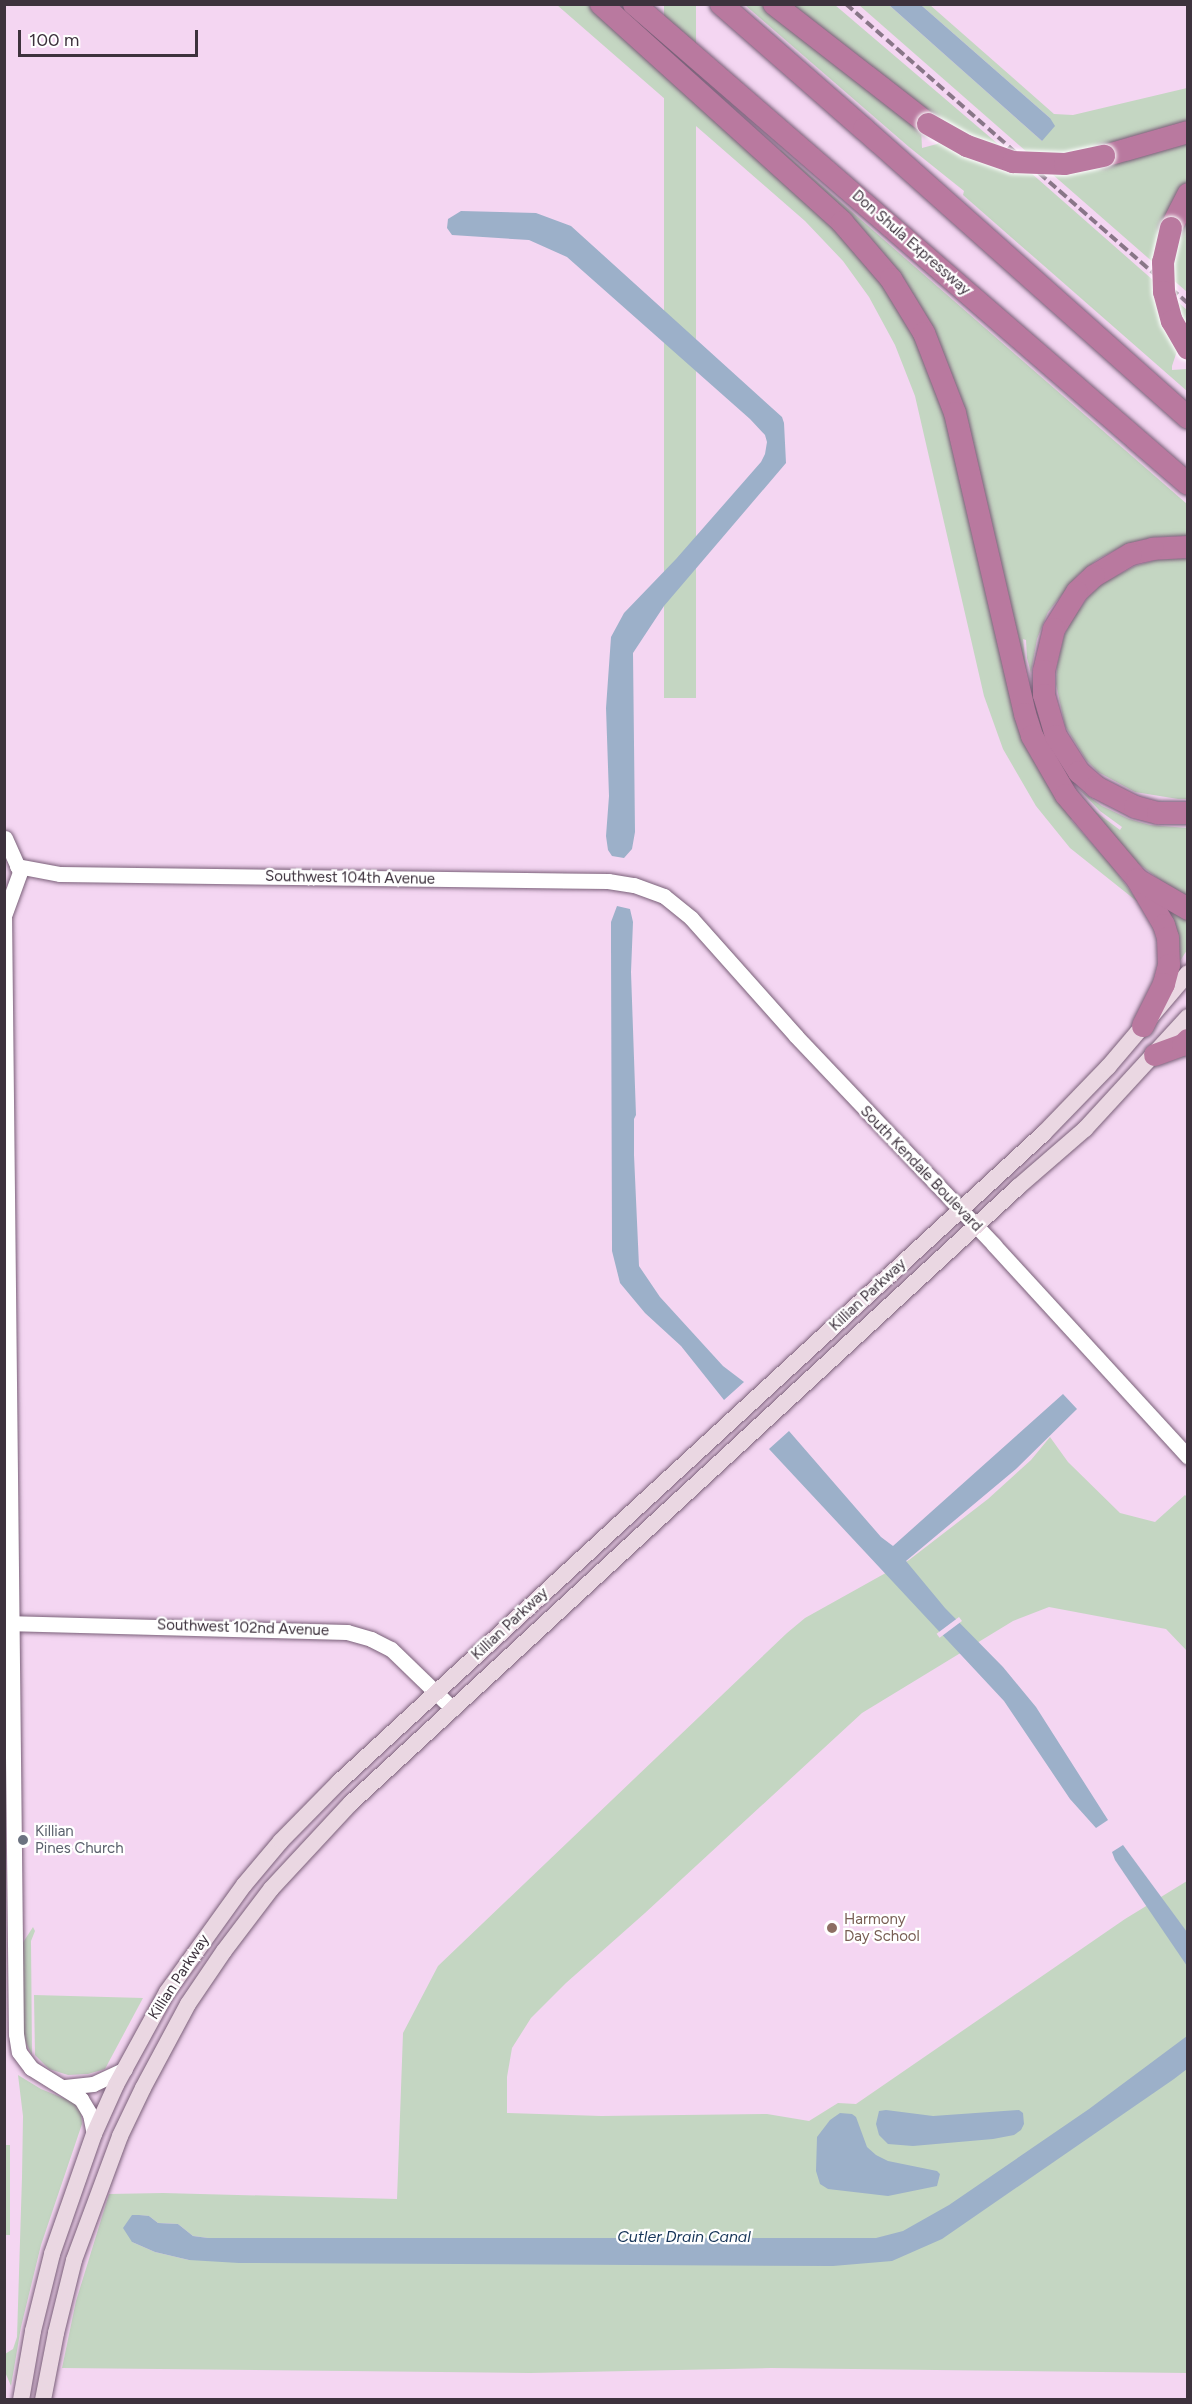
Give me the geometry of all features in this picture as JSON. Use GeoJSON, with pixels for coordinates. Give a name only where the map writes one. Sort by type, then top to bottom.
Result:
{"type":"FeatureCollection","features":[{"type":"Feature","properties":{"kind":"highway"},"geometry":{"type":"LineString","coordinates":[[602,4],[842,222],[876,259],[903,296],[933,353],[955,413],[1032,736],[1066,795],[1137,879],[1164,925],[1169,952],[1164,984],[1143,1026]]}},
{"type":"Feature","properties":{"kind":"highway","name":"Don Shula Expressway"},"geometry":{"type":"LineString","coordinates":[[634,4],[1188,484]]}},
{"type":"Feature","properties":{"kind":"highway"},"geometry":{"type":"LineString","coordinates":[[721,4],[873,136],[1188,418]]}},
{"type":"Feature","properties":{"kind":"highway"},"geometry":{"type":"LineString","coordinates":[[774,4],[928,124],[967,146],[1013,162],[1065,164],[1104,156],[1188,132]]}},
{"type":"Feature","properties":{"kind":"highway"},"geometry":{"type":"LineString","coordinates":[[1188,194],[1171,228],[1164,262],[1164,292],[1172,321],[1188,349]]}},
{"type":"Feature","properties":{"kind":"highway"},"geometry":{"type":"LineString","coordinates":[[1188,547],[1174,546],[1131,554],[1103,570],[1077,592],[1054,629],[1044,671],[1044,695],[1052,726],[1061,746],[1079,772],[1096,786],[1136,807],[1158,813],[1188,813]]}},
{"type":"Feature","properties":{"kind":"highway"},"geometry":{"type":"LineString","coordinates":[[1137,879],[1188,909]]}},
{"type":"Feature","properties":{"kind":"highway"},"geometry":{"type":"LineString","coordinates":[[1155,1055],[1183,1045],[1188,1040]]}},
{"type":"Feature","properties":{"kind":"main road","name":"Killian Parkway"},"geometry":{"type":"LineString","coordinates":[[21,2400],[33,2331],[52,2254],[94,2134],[125,2069],[167,1992],[244,1885],[318,1802],[1066,1110],[1188,973]]}},
{"type":"Feature","properties":{"kind":"main road","name":"Killian Parkway"},"geometry":{"type":"LineString","coordinates":[[43,2400],[72,2268],[101,2181],[142,2088],[188,2004],[247,1920],[303,1852],[351,1803],[1085,1129],[1188,1017]]}},
{"type":"Feature","properties":{"kind":"street"},"geometry":{"type":"LineString","coordinates":[[4,832],[12,864],[20,872],[12,883],[5,912],[8,1623],[17,2043],[23,2058],[38,2074],[65,2086],[86,2106],[94,2134]]}},
{"type":"Feature","properties":{"kind":"street","name":"Southwest 104th Avenue"},"geometry":{"type":"LineString","coordinates":[[12,864],[40,869],[49,874],[600,880],[650,890]]}},
{"type":"Feature","properties":{"kind":"street","name":"Southwest 104th Avenue"},"geometry":{"type":"LineString","coordinates":[[12,883],[40,879],[49,874]]}},
{"type":"Feature","properties":{"kind":"street","name":"South Kendale Boulevard"},"geometry":{"type":"LineString","coordinates":[[650,890],[671,900],[686,912],[796,1036],[977,1227],[1188,1457]]}},
{"type":"Feature","properties":{"kind":"street","name":"Southwest 102nd Avenue"},"geometry":{"type":"LineString","coordinates":[[8,1623],[346,1632],[371,1639],[391,1649],[453,1709]]}},
{"type":"Feature","properties":{"kind":"street"},"geometry":{"type":"LineString","coordinates":[[65,2086],[93,2084],[125,2069]]}},
{"type":"Feature","properties":{"kind":"green space"},"geometry":{"type":"Polygon","coordinates":[[[557,5],[591,5],[820,209],[899,303],[938,383],[1012,690],[1073,818],[1071,820],[1112,866],[1139,903],[1070,848],[1036,806],[1003,749],[984,696],[915,396],[895,345],[869,297],[843,261],[805,221],[557,5]]]}},
{"type":"Feature","properties":{"kind":"green space"},"geometry":{"type":"Polygon","coordinates":[[[664,5],[696,5],[696,698],[664,698],[664,5]]]}},
{"type":"Feature","properties":{"kind":"green space"},"geometry":{"type":"Polygon","coordinates":[[[745,5],[767,5],[921,127],[922,148],[937,144],[940,141],[786,5],[835,5],[1005,150],[1187,310],[1187,340],[1177,351],[1172,370],[1187,369],[1187,391],[963,195],[964,191],[909,147],[745,5]]]}},
{"type":"Feature","properties":{"kind":"green space"},"geometry":{"type":"Polygon","coordinates":[[[859,5],[889,5],[1042,141],[1050,118],[921,5],[930,5],[1054,114],[1073,115],[1187,88],[1187,181],[1185,184],[1187,292],[859,5]]]}},
{"type":"Feature","properties":{"kind":"green space"},"geometry":{"type":"Polygon","coordinates":[[[781,150],[1187,504],[1187,536],[1155,537],[1127,544],[1098,559],[1078,575],[1048,612],[1037,639],[1031,673],[1026,640],[1023,639],[1027,680],[937,350],[776,156],[781,150]]]}},
{"type":"Feature","properties":{"kind":"green space"},"geometry":{"type":"Polygon","coordinates":[[[1183,558],[1188,560],[1187,799],[1178,799],[1135,792],[1098,772],[1086,760],[1065,726],[1056,684],[1057,666],[1064,636],[1072,619],[1089,596],[1103,583],[1135,566],[1156,560],[1183,558]]]}},
{"type":"Feature","properties":{"kind":"green space"},"geometry":{"type":"Polygon","coordinates":[[[1072,786],[1096,812],[1120,830],[1122,827],[1100,811],[1079,789],[1102,806],[1129,819],[1150,825],[1187,828],[1187,900],[1136,862],[1072,786]]]}},
{"type":"Feature","properties":{"kind":"green space"},"geometry":{"type":"Polygon","coordinates":[[[1165,905],[1187,918],[1187,950],[1180,961],[1165,905]]]}},
{"type":"Feature","properties":{"kind":"green space"},"geometry":{"type":"Polygon","coordinates":[[[1050,1437],[1068,1462],[1120,1513],[1155,1522],[1185,1495],[1187,1497],[1187,1651],[1166,1629],[1049,1607],[1013,1621],[862,1713],[566,1983],[531,2018],[512,2048],[507,2077],[507,2113],[601,2116],[767,2114],[809,2121],[838,2103],[856,2104],[1125,1919],[1187,1881],[1187,2373],[771,2368],[530,2373],[62,2368],[76,2301],[109,2194],[163,2193],[397,2199],[403,2033],[438,1966],[787,1633],[805,1618],[909,1560],[988,1499],[1031,1460],[1050,1437]],[[132,2215],[132,2242],[155,2252],[189,2260],[396,2239],[208,2238],[193,2236],[178,2224],[158,2223],[149,2216],[132,2215]]]}},
{"type":"Feature","properties":{"kind":"green space"},"geometry":{"type":"Polygon","coordinates":[[[33,1927],[35,1931],[31,1941],[32,2055],[26,2043],[22,2023],[22,1944],[33,1927]]]}},
{"type":"Feature","properties":{"kind":"green space"},"geometry":{"type":"Polygon","coordinates":[[[34,1995],[143,1998],[105,2069],[88,2074],[68,2075],[49,2069],[35,2055],[34,1995]]]}},
{"type":"Feature","properties":{"kind":"green space"},"geometry":{"type":"Polygon","coordinates":[[[18,2075],[41,2089],[73,2102],[81,2113],[82,2124],[41,2245],[21,2327],[11,2386],[5,2372],[5,2354],[13,2349],[17,2337],[23,2116],[18,2075]]]}},
{"type":"Feature","properties":{"kind":"green space"},"geometry":{"type":"Polygon","coordinates":[[[5,2145],[10,2145],[10,2235],[5,2235],[5,2145]]]}},
{"type":"Feature","properties":{"kind":"water"},"geometry":{"type":"Polygon","coordinates":[[[889,5],[921,5],[1050,118],[1055,126],[1042,141],[889,5]]]}},
{"type":"Feature","properties":{"kind":"water"},"geometry":{"type":"Polygon","coordinates":[[[461,211],[536,213],[571,226],[782,417],[784,423],[786,463],[664,606],[633,653],[635,832],[632,849],[624,858],[612,856],[608,850],[606,836],[609,796],[606,708],[611,637],[624,613],[676,559],[761,462],[767,442],[765,435],[750,419],[567,257],[529,240],[452,235],[447,228],[448,219],[461,211]]]}},
{"type":"Feature","properties":{"kind":"water"},"geometry":{"type":"Polygon","coordinates":[[[617,906],[630,909],[633,922],[631,972],[636,1115],[634,1155],[639,1266],[660,1297],[723,1366],[744,1382],[724,1400],[681,1346],[645,1313],[620,1283],[612,1251],[611,922],[617,906]]]}},
{"type":"Feature","properties":{"kind":"water"},"geometry":{"type":"Polygon","coordinates":[[[1063,1394],[1077,1409],[1016,1469],[906,1561],[945,1608],[1003,1667],[1036,1707],[1108,1820],[1096,1828],[1070,1799],[1004,1701],[769,1449],[789,1431],[881,1537],[893,1546],[1063,1394]]]}},
{"type":"Feature","properties":{"kind":"water"},"geometry":{"type":"Polygon","coordinates":[[[1123,1845],[1187,1932],[1187,1966],[1115,1860],[1112,1852],[1123,1845]]]}},
{"type":"Feature","properties":{"kind":"water"},"geometry":{"type":"Polygon","coordinates":[[[1187,2036],[1187,2069],[1174,2079],[942,2239],[892,2261],[833,2266],[239,2263],[189,2260],[155,2252],[132,2242],[123,2228],[132,2215],[139,2215],[149,2216],[158,2223],[178,2224],[193,2236],[208,2238],[876,2238],[903,2231],[949,2205],[1089,2109],[1187,2036]]]}},
{"type":"Feature","properties":{"kind":"water"},"geometry":{"type":"Polygon","coordinates":[[[1019,2110],[1023,2113],[1024,2124],[1021,2130],[1014,2135],[993,2139],[913,2146],[888,2144],[879,2135],[876,2124],[879,2111],[933,2116],[1019,2110]]]}},
{"type":"Feature","properties":{"kind":"water"},"geometry":{"type":"Polygon","coordinates":[[[840,2113],[852,2114],[856,2117],[867,2147],[876,2155],[888,2161],[937,2171],[940,2174],[937,2186],[888,2196],[828,2189],[820,2184],[816,2171],[817,2137],[830,2120],[840,2113]]]}},
{"type":"Feature","properties":{"kind":"pier"},"geometry":{"type":"Polygon","coordinates":[[[959,1617],[962,1621],[940,1638],[937,1634],[959,1617]]]}},
{"type":"Feature","properties":{"kind":"railway"},"geometry":{"type":"LineString","coordinates":[[846,4],[1188,303]]}},
{"type":"Feature","properties":{"kind":"place","name":"Killian Pines Church"},"geometry":{"type":"Point","coordinates":[23,1840]}},
{"type":"Feature","properties":{"kind":"place","name":"Harmony Day School"},"geometry":{"type":"Point","coordinates":[832,1928]}},
{"type":"Feature","properties":{"kind":"water label","name":"Cutler Drain Canal"},"geometry":{"type":"Point","coordinates":[684,2237]}}]}
